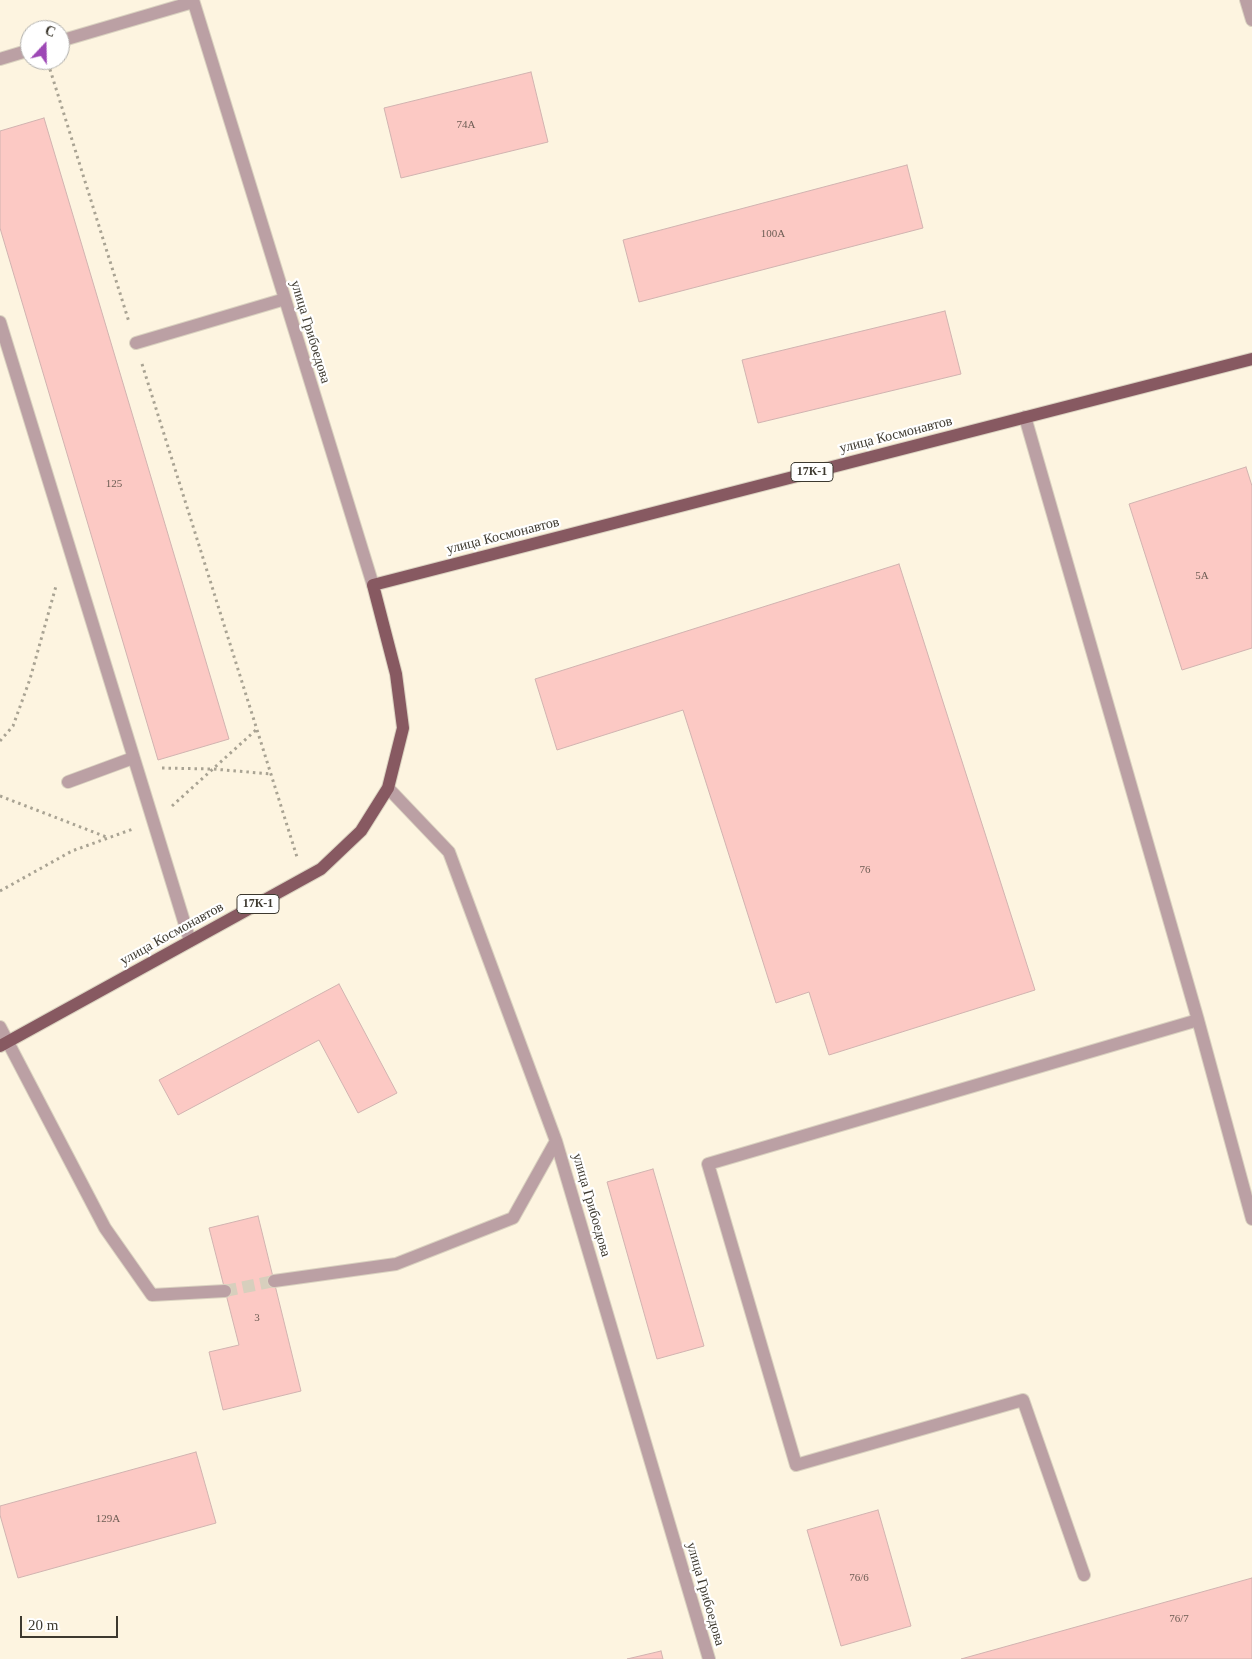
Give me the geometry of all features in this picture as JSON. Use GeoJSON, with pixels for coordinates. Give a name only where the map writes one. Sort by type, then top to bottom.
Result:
{"type":"FeatureCollection","features":[{"type":"Feature","properties":{"kind":"main road","name":"улица Космонавтов"},"geometry":{"type":"LineString","coordinates":[[373,585],[1252,360]]}},
{"type":"Feature","properties":{"kind":"main road","name":"улица Грибоедова"},"geometry":{"type":"LineString","coordinates":[[373,585],[396,674]]}},
{"type":"Feature","properties":{"kind":"main road","name":"улица Космонавтов"},"geometry":{"type":"LineString","coordinates":[[4,1044],[321,869],[361,831],[388,788],[403,728],[396,674]]}},
{"type":"Feature","properties":{"kind":"street"},"geometry":{"type":"LineString","coordinates":[[1246,0],[1252,20]]}},
{"type":"Feature","properties":{"kind":"street"},"geometry":{"type":"LineString","coordinates":[[70,38],[193,1]]}},
{"type":"Feature","properties":{"kind":"street","name":"улица Грибоедова"},"geometry":{"type":"LineString","coordinates":[[193,1],[373,585]]}},
{"type":"Feature","properties":{"kind":"street"},"geometry":{"type":"LineString","coordinates":[[0,59],[20,53]]}},
{"type":"Feature","properties":{"kind":"street"},"geometry":{"type":"LineString","coordinates":[[136,343],[284,299]]}},
{"type":"Feature","properties":{"kind":"street"},"geometry":{"type":"LineString","coordinates":[[0,322],[190,941]]}},
{"type":"Feature","properties":{"kind":"street"},"geometry":{"type":"LineString","coordinates":[[1025,418],[1198,1020],[1252,1219]]}},
{"type":"Feature","properties":{"kind":"street"},"geometry":{"type":"LineString","coordinates":[[68,782],[135,763]]}},
{"type":"Feature","properties":{"kind":"street","name":"улица Грибоедова"},"geometry":{"type":"LineString","coordinates":[[388,788],[449,852],[556,1141],[709,1659]]}},
{"type":"Feature","properties":{"kind":"street"},"geometry":{"type":"LineString","coordinates":[[1084,1575],[1023,1400],[796,1465],[708,1164],[1198,1020]]}},
{"type":"Feature","properties":{"kind":"street"},"geometry":{"type":"LineString","coordinates":[[0,1027],[4,1044],[105,1228],[152,1295],[225,1291]]}},
{"type":"Feature","properties":{"kind":"street"},"geometry":{"type":"LineString","coordinates":[[274,1281],[396,1264],[512,1218],[556,1141]]}},
{"type":"Feature","properties":{"kind":"path"},"geometry":{"type":"LineString","coordinates":[[50,70],[304,878]]}},
{"type":"Feature","properties":{"kind":"path"},"geometry":{"type":"LineString","coordinates":[[0,741],[13,726],[30,679],[52,597],[70,551]]}},
{"type":"Feature","properties":{"kind":"path"},"geometry":{"type":"LineString","coordinates":[[0,891],[72,851],[153,822],[258,729]]}},
{"type":"Feature","properties":{"kind":"path"},"geometry":{"type":"LineString","coordinates":[[135,763],[271,774]]}},
{"type":"Feature","properties":{"kind":"path"},"geometry":{"type":"LineString","coordinates":[[0,796],[109,838]]}},
{"type":"Feature","properties":{"kind":"building"},"geometry":{"type":"Polygon","coordinates":[[[531,72],[548,142],[401,178],[384,108],[531,72]]]}},
{"type":"Feature","properties":{"kind":"building"},"geometry":{"type":"Polygon","coordinates":[[[44,118],[229,739],[158,760],[0,228],[0,131],[44,118]]]}},
{"type":"Feature","properties":{"kind":"building"},"geometry":{"type":"Polygon","coordinates":[[[907,165],[923,228],[639,302],[623,240],[907,165]]]}},
{"type":"Feature","properties":{"kind":"building"},"geometry":{"type":"Polygon","coordinates":[[[945,311],[961,374],[758,423],[742,360],[945,311]]]}},
{"type":"Feature","properties":{"kind":"building"},"geometry":{"type":"Polygon","coordinates":[[[1246,467],[1252,486],[1252,648],[1182,670],[1129,504],[1246,467]]]}},
{"type":"Feature","properties":{"kind":"building"},"geometry":{"type":"Polygon","coordinates":[[[899,564],[1035,990],[829,1055],[809,992],[776,1003],[683,710],[557,750],[535,679],[899,564]]]}},
{"type":"Feature","properties":{"kind":"building"},"geometry":{"type":"Polygon","coordinates":[[[339,984],[397,1093],[358,1113],[319,1040],[178,1115],[159,1080],[339,984]]]}},
{"type":"Feature","properties":{"kind":"building"},"geometry":{"type":"Polygon","coordinates":[[[653,1169],[704,1346],[657,1359],[607,1182],[653,1169]]]}},
{"type":"Feature","properties":{"kind":"building"},"geometry":{"type":"Polygon","coordinates":[[[258,1216],[301,1391],[223,1410],[209,1352],[239,1345],[209,1228],[258,1216]]]}},
{"type":"Feature","properties":{"kind":"building"},"geometry":{"type":"Polygon","coordinates":[[[196,1452],[216,1523],[18,1578],[0,1515],[0,1506],[196,1452]]]}},
{"type":"Feature","properties":{"kind":"building"},"geometry":{"type":"Polygon","coordinates":[[[878,1510],[911,1626],[841,1646],[807,1530],[878,1510]]]}},
{"type":"Feature","properties":{"kind":"building"},"geometry":{"type":"Polygon","coordinates":[[[1252,1578],[1252,1659],[961,1659],[1252,1578]]]}},
{"type":"Feature","properties":{"kind":"building"},"geometry":{"type":"Polygon","coordinates":[[[661,1651],[663,1659],[627,1659],[661,1651]]]}},
{"type":"Feature","properties":{"kind":"tunnel"},"geometry":{"type":"LineString","coordinates":[[225,1291],[274,1281]]}}]}
